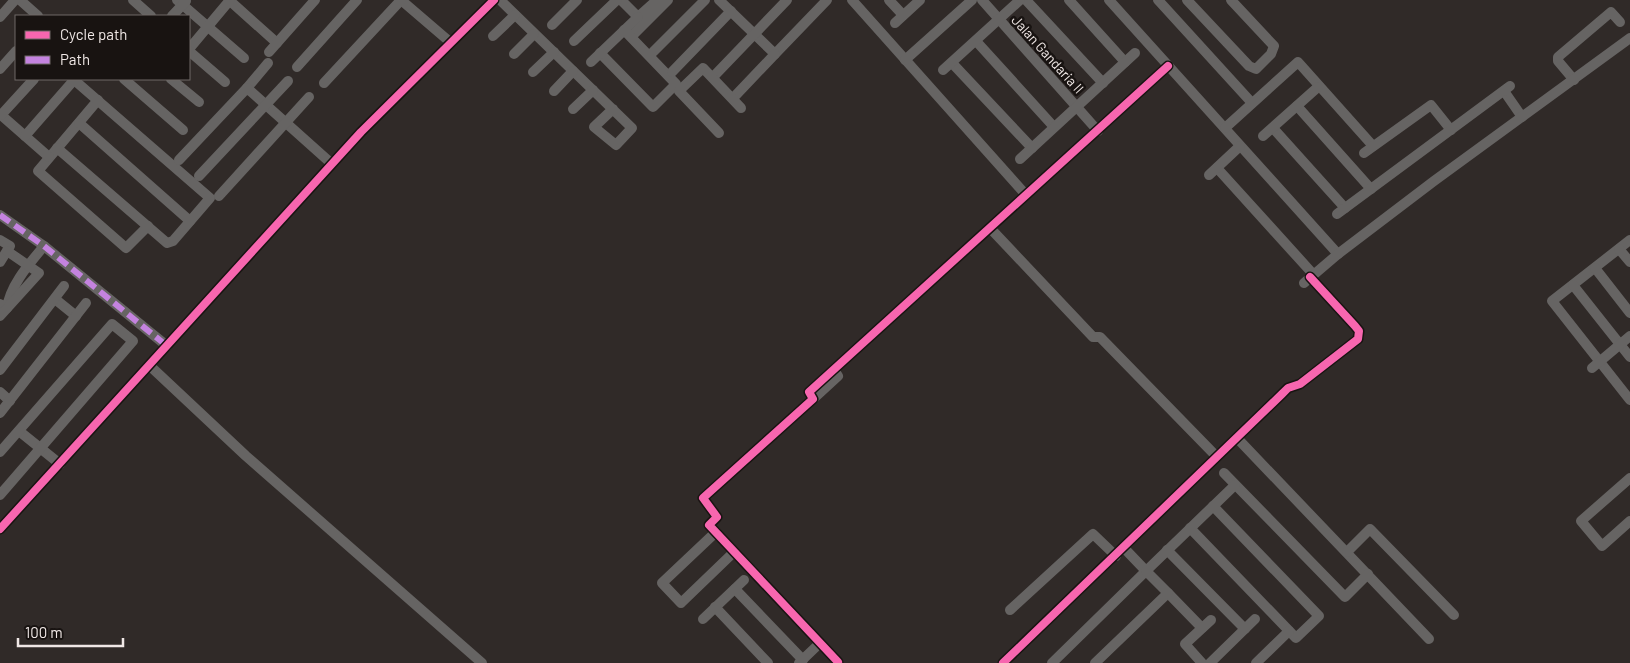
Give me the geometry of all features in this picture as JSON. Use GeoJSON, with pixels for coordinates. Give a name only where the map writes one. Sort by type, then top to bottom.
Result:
{"type":"FeatureCollection","features":[{"type":"Feature","properties":{"kind":"street"},"geometry":{"type":"LineString","coordinates":[[0,17],[15,0]]}},
{"type":"Feature","properties":{"kind":"street"},"geometry":{"type":"LineString","coordinates":[[20,0],[37,15]]}},
{"type":"Feature","properties":{"kind":"street"},"geometry":{"type":"LineString","coordinates":[[133,0],[150,15]]}},
{"type":"Feature","properties":{"kind":"street"},"geometry":{"type":"LineString","coordinates":[[190,49],[230,0],[277,43]]}},
{"type":"Feature","properties":{"kind":"street"},"geometry":{"type":"LineString","coordinates":[[179,160],[247,88],[269,58],[277,43],[315,0]]}},
{"type":"Feature","properties":{"kind":"street"},"geometry":{"type":"LineString","coordinates":[[297,67],[357,0]]}},
{"type":"Feature","properties":{"kind":"street"},"geometry":{"type":"LineString","coordinates":[[0,529],[332,164],[494,0]]}},
{"type":"Feature","properties":{"kind":"street"},"geometry":{"type":"LineString","coordinates":[[500,0],[613,109]]}},
{"type":"Feature","properties":{"kind":"street"},"geometry":{"type":"LineString","coordinates":[[552,25],[576,0]]}},
{"type":"Feature","properties":{"kind":"street"},"geometry":{"type":"LineString","coordinates":[[574,41],[617,0]]}},
{"type":"Feature","properties":{"kind":"street"},"geometry":{"type":"LineString","coordinates":[[621,0],[638,17]]}},
{"type":"Feature","properties":{"kind":"street"},"geometry":{"type":"LineString","coordinates":[[629,32],[638,17],[657,0]]}},
{"type":"Feature","properties":{"kind":"street"},"geometry":{"type":"LineString","coordinates":[[591,62],[668,0]]}},
{"type":"Feature","properties":{"kind":"street"},"geometry":{"type":"LineString","coordinates":[[653,52],[705,0]]}},
{"type":"Feature","properties":{"kind":"street"},"geometry":{"type":"LineString","coordinates":[[719,0],[775,54]]}},
{"type":"Feature","properties":{"kind":"street"},"geometry":{"type":"LineString","coordinates":[[715,75],[787,0]]}},
{"type":"Feature","properties":{"kind":"street"},"geometry":{"type":"LineString","coordinates":[[736,95],[827,0]]}},
{"type":"Feature","properties":{"kind":"street"},"geometry":{"type":"LineString","coordinates":[[852,0],[1026,195]]}},
{"type":"Feature","properties":{"kind":"street"},"geometry":{"type":"LineString","coordinates":[[889,0],[899,19],[920,0]]}},
{"type":"Feature","properties":{"kind":"street"},"geometry":{"type":"LineString","coordinates":[[905,60],[972,0]]}},
{"type":"Feature","properties":{"kind":"street","name":"Jalan Gandaria II"},"geometry":{"type":"LineString","coordinates":[[982,0],[1098,131]]}},
{"type":"Feature","properties":{"kind":"street"},"geometry":{"type":"LineString","coordinates":[[943,70],[1020,0]]}},
{"type":"Feature","properties":{"kind":"street"},"geometry":{"type":"LineString","coordinates":[[1026,0],[1103,83]]}},
{"type":"Feature","properties":{"kind":"street"},"geometry":{"type":"LineString","coordinates":[[1069,0],[1125,62]]}},
{"type":"Feature","properties":{"kind":"street"},"geometry":{"type":"LineString","coordinates":[[1108,0],[1338,254]]}},
{"type":"Feature","properties":{"kind":"street"},"geometry":{"type":"LineString","coordinates":[[1158,0],[1252,103]]}},
{"type":"Feature","properties":{"kind":"street"},"geometry":{"type":"LineString","coordinates":[[1189,1],[1249,66],[1256,69],[1271,54],[1274,46],[1231,0]]}},
{"type":"Feature","properties":{"kind":"street"},"geometry":{"type":"LineString","coordinates":[[324,83],[407,1],[452,41]]}},
{"type":"Feature","properties":{"kind":"street"},"geometry":{"type":"LineString","coordinates":[[173,15],[182,2],[244,58]]}},
{"type":"Feature","properties":{"kind":"street"},"geometry":{"type":"LineString","coordinates":[[672,72],[731,11]]}},
{"type":"Feature","properties":{"kind":"street"},"geometry":{"type":"LineString","coordinates":[[1574,80],[1558,62],[1558,57],[1611,12],[1620,22]]}},
{"type":"Feature","properties":{"kind":"street"},"geometry":{"type":"LineString","coordinates":[[493,36],[515,15]]}},
{"type":"Feature","properties":{"kind":"street"},"geometry":{"type":"LineString","coordinates":[[629,32],[719,133]]}},
{"type":"Feature","properties":{"kind":"street"},"geometry":{"type":"LineString","coordinates":[[514,54],[534,34]]}},
{"type":"Feature","properties":{"kind":"street"},"geometry":{"type":"LineString","coordinates":[[1309,278],[1338,254],[1630,38]]}},
{"type":"Feature","properties":{"kind":"street"},"geometry":{"type":"LineString","coordinates":[[976,41],[1054,127]]}},
{"type":"Feature","properties":{"kind":"street"},"geometry":{"type":"LineString","coordinates":[[190,51],[225,82]]}},
{"type":"Feature","properties":{"kind":"street"},"geometry":{"type":"LineString","coordinates":[[0,69],[15,52]]}},
{"type":"Feature","properties":{"kind":"street"},"geometry":{"type":"LineString","coordinates":[[533,72],[554,52]]}},
{"type":"Feature","properties":{"kind":"street"},"geometry":{"type":"LineString","coordinates":[[1020,158],[1135,53]]}},
{"type":"Feature","properties":{"kind":"street"},"geometry":{"type":"LineString","coordinates":[[600,54],[653,106],[703,68],[741,108]]}},
{"type":"Feature","properties":{"kind":"street"},"geometry":{"type":"LineString","coordinates":[[1225,128],[1300,60],[1318,87],[1373,146]]}},
{"type":"Feature","properties":{"kind":"street"},"geometry":{"type":"LineString","coordinates":[[952,63],[1032,148]]}},
{"type":"Feature","properties":{"kind":"street"},"geometry":{"type":"LineString","coordinates":[[838,663],[709,525],[716,517],[703,498],[813,399],[810,392],[1168,66]]}},
{"type":"Feature","properties":{"kind":"street"},"geometry":{"type":"LineString","coordinates":[[554,91],[573,71]]}},
{"type":"Feature","properties":{"kind":"street"},"geometry":{"type":"LineString","coordinates":[[33,80],[1,114],[49,157]]}},
{"type":"Feature","properties":{"kind":"street"},"geometry":{"type":"LineString","coordinates":[[25,136],[73,80]]}},
{"type":"Feature","properties":{"kind":"street"},"geometry":{"type":"LineString","coordinates":[[57,148],[170,243],[210,198],[75,80]]}},
{"type":"Feature","properties":{"kind":"street"},"geometry":{"type":"LineString","coordinates":[[125,80],[183,130]]}},
{"type":"Feature","properties":{"kind":"street"},"geometry":{"type":"LineString","coordinates":[[172,80],[199,102]]}},
{"type":"Feature","properties":{"kind":"street"},"geometry":{"type":"LineString","coordinates":[[199,176],[288,81]]}},
{"type":"Feature","properties":{"kind":"street"},"geometry":{"type":"LineString","coordinates":[[1263,136],[1318,87]]}},
{"type":"Feature","properties":{"kind":"street"},"geometry":{"type":"LineString","coordinates":[[247,88],[332,164]]}},
{"type":"Feature","properties":{"kind":"street"},"geometry":{"type":"LineString","coordinates":[[1273,128],[1340,211],[1507,89],[1522,117]]}},
{"type":"Feature","properties":{"kind":"street"},"geometry":{"type":"LineString","coordinates":[[573,110],[593,90]]}},
{"type":"Feature","properties":{"kind":"street"},"geometry":{"type":"LineString","coordinates":[[220,196],[309,97]]}},
{"type":"Feature","properties":{"kind":"street"},"geometry":{"type":"LineString","coordinates":[[98,100],[38,171],[126,248],[148,226]]}},
{"type":"Feature","properties":{"kind":"street"},"geometry":{"type":"LineString","coordinates":[[1364,153],[1431,105],[1452,130]]}},
{"type":"Feature","properties":{"kind":"street"},"geometry":{"type":"LineString","coordinates":[[1297,106],[1371,189]]}},
{"type":"Feature","properties":{"kind":"street"},"geometry":{"type":"LineString","coordinates":[[79,123],[190,221]]}},
{"type":"Feature","properties":{"kind":"street"},"geometry":{"type":"LineString","coordinates":[[1003,663],[1288,388],[1300,384],[1358,339],[1359,331],[1355,326],[1213,172],[1240,146]]}},
{"type":"Feature","properties":{"kind":"street"},"geometry":{"type":"LineString","coordinates":[[0,215],[44,246],[167,346]]}},
{"type":"Feature","properties":{"kind":"street"},"geometry":{"type":"LineString","coordinates":[[990,228],[1093,337],[1100,337],[1218,457]]}},
{"type":"Feature","properties":{"kind":"street"},"geometry":{"type":"LineString","coordinates":[[0,240],[10,246],[0,262]]}},
{"type":"Feature","properties":{"kind":"street"},"geometry":{"type":"LineString","coordinates":[[1630,240],[1552,302],[1596,364],[1630,400]]}},
{"type":"Feature","properties":{"kind":"street"},"geometry":{"type":"LineString","coordinates":[[28,266],[44,246]]}},
{"type":"Feature","properties":{"kind":"street"},"geometry":{"type":"LineString","coordinates":[[1619,249],[1630,262]]}},
{"type":"Feature","properties":{"kind":"street"},"geometry":{"type":"LineString","coordinates":[[2,309],[39,273],[7,251]]}},
{"type":"Feature","properties":{"kind":"street"},"geometry":{"type":"LineString","coordinates":[[1594,268],[1630,313]]}},
{"type":"Feature","properties":{"kind":"street"},"geometry":{"type":"LineString","coordinates":[[1573,285],[1630,357]]}},
{"type":"Feature","properties":{"kind":"street"},"geometry":{"type":"LineString","coordinates":[[0,370],[64,286]]}},
{"type":"Feature","properties":{"kind":"street"},"geometry":{"type":"LineString","coordinates":[[55,299],[76,316]]}},
{"type":"Feature","properties":{"kind":"street"},"geometry":{"type":"LineString","coordinates":[[0,413],[86,303]]}},
{"type":"Feature","properties":{"kind":"street"},"geometry":{"type":"LineString","coordinates":[[0,452],[112,324],[133,341],[0,495]]}},
{"type":"Feature","properties":{"kind":"street"},"geometry":{"type":"LineString","coordinates":[[1596,364],[1630,336]]}},
{"type":"Feature","properties":{"kind":"street"},"geometry":{"type":"LineString","coordinates":[[149,365],[246,456],[482,663]]}},
{"type":"Feature","properties":{"kind":"street"},"geometry":{"type":"LineString","coordinates":[[0,392],[10,401]]}},
{"type":"Feature","properties":{"kind":"street"},"geometry":{"type":"LineString","coordinates":[[19,431],[60,464]]}},
{"type":"Feature","properties":{"kind":"street"},"geometry":{"type":"LineString","coordinates":[[1237,438],[1429,638]]}},
{"type":"Feature","properties":{"kind":"street"},"geometry":{"type":"LineString","coordinates":[[1224,473],[1345,597],[1368,574]]}},
{"type":"Feature","properties":{"kind":"street"},"geometry":{"type":"LineString","coordinates":[[1630,478],[1581,521],[1602,546],[1630,521]]}},
{"type":"Feature","properties":{"kind":"street"},"geometry":{"type":"LineString","coordinates":[[1052,663],[1235,485]]}},
{"type":"Feature","properties":{"kind":"street"},"geometry":{"type":"LineString","coordinates":[[1190,528],[1296,638],[1319,616],[1212,506]]}},
{"type":"Feature","properties":{"kind":"street"},"geometry":{"type":"LineString","coordinates":[[1346,552],[1370,529],[1454,616]]}},
{"type":"Feature","properties":{"kind":"street"},"geometry":{"type":"LineString","coordinates":[[716,532],[662,583],[681,602],[734,552]]}},
{"type":"Feature","properties":{"kind":"street"},"geometry":{"type":"LineString","coordinates":[[1010,610],[1093,534],[1116,556]]}},
{"type":"Feature","properties":{"kind":"street"},"geometry":{"type":"LineString","coordinates":[[1124,548],[1202,628]]}},
{"type":"Feature","properties":{"kind":"street"},"geometry":{"type":"LineString","coordinates":[[1167,550],[1244,629]]}},
{"type":"Feature","properties":{"kind":"street"},"geometry":{"type":"LineString","coordinates":[[703,619],[744,580]]}},
{"type":"Feature","properties":{"kind":"street"},"geometry":{"type":"LineString","coordinates":[[735,589],[801,662],[820,643]]}},
{"type":"Feature","properties":{"kind":"street"},"geometry":{"type":"LineString","coordinates":[[1096,663],[1168,593]]}},
{"type":"Feature","properties":{"kind":"street"},"geometry":{"type":"LineString","coordinates":[[715,608],[768,663]]}},
{"type":"Feature","properties":{"kind":"street"},"geometry":{"type":"LineString","coordinates":[[1210,663],[1255,619]]}},
{"type":"Feature","properties":{"kind":"street"},"geometry":{"type":"LineString","coordinates":[[1202,663],[1185,644],[1211,620]]}},
{"type":"Feature","properties":{"kind":"street"},"geometry":{"type":"LineString","coordinates":[[1256,663],[1289,631]]}},
{"type":"Feature","properties":{"kind":"marked path"},"geometry":{"type":"LineString","coordinates":[[0,215],[44,246],[167,346]]}},
{"type":"Feature","properties":{"kind":"cycle path"},"geometry":{"type":"LineString","coordinates":[[0,529],[361,132],[494,0]]}},
{"type":"Feature","properties":{"kind":"cycle path"},"geometry":{"type":"LineString","coordinates":[[838,662],[709,525],[717,517],[703,498],[813,399],[809,392],[1168,66]]}},
{"type":"Feature","properties":{"kind":"cycle path"},"geometry":{"type":"LineString","coordinates":[[1003,663],[1288,388],[1300,384],[1358,339],[1359,331],[1310,277]]}}]}
